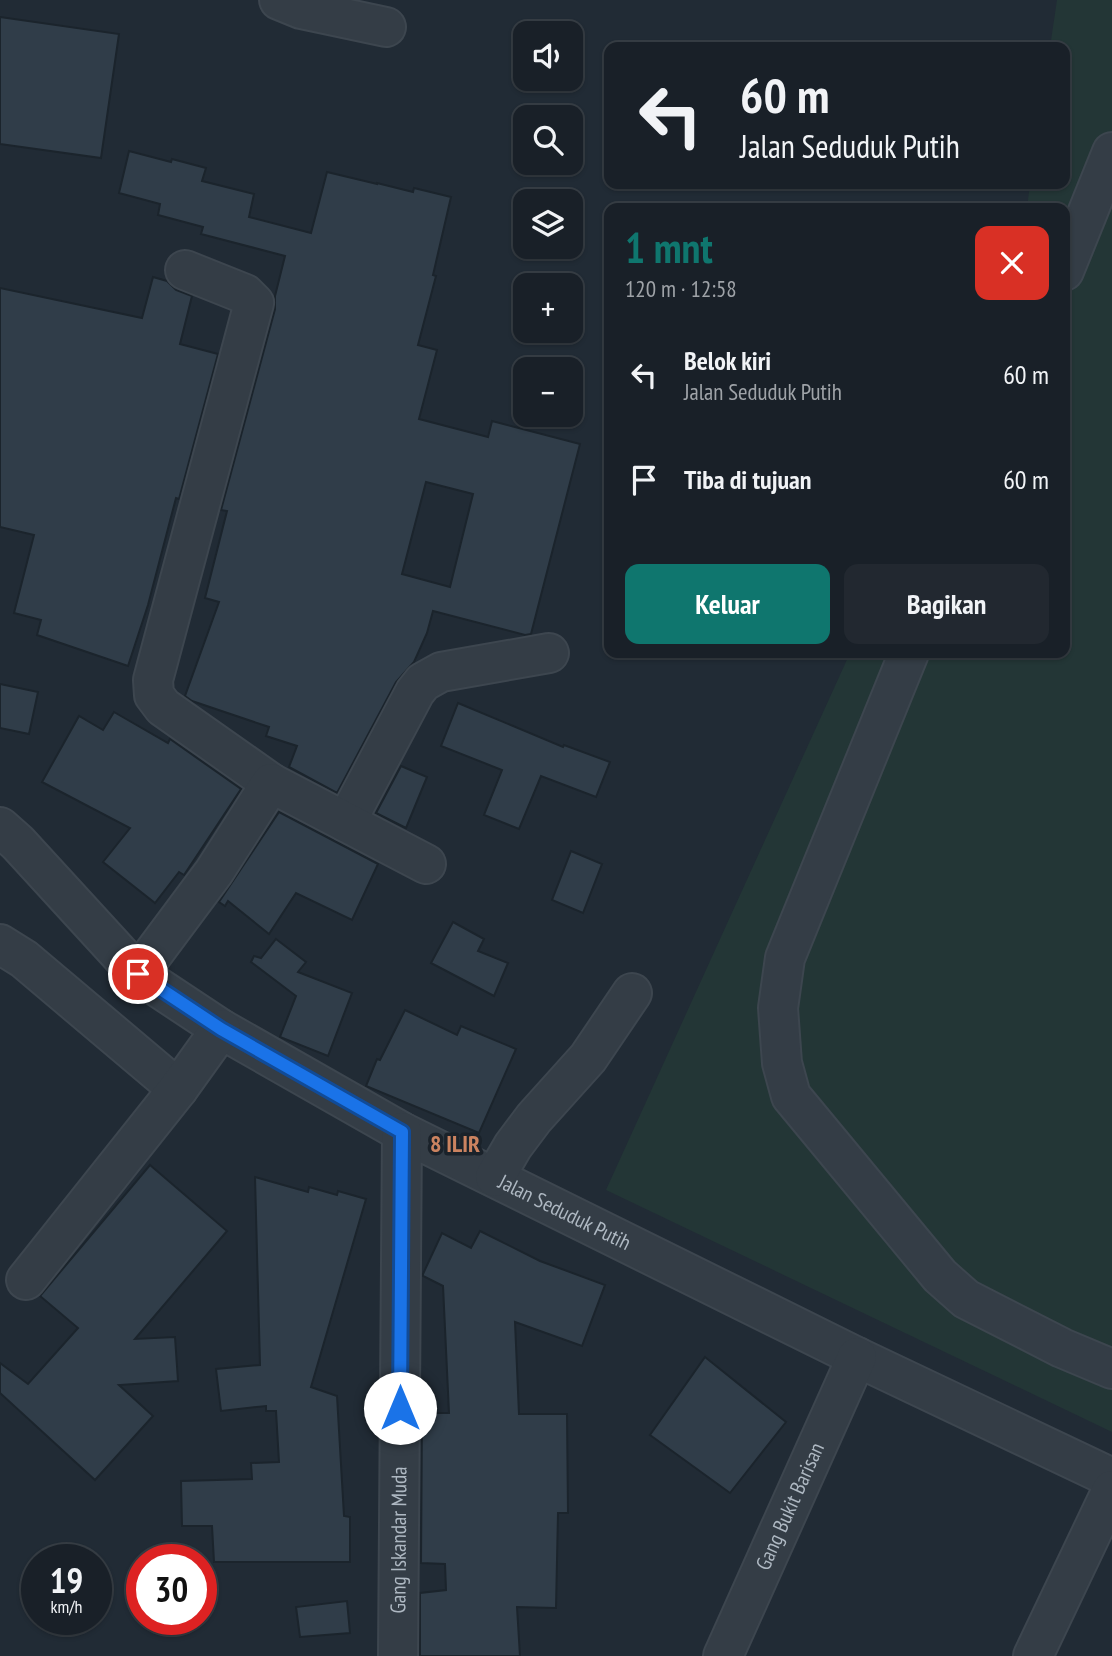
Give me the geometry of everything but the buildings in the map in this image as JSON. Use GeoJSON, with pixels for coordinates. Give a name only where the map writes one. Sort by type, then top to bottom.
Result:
{"type":"FeatureCollection","features":[{"type":"Feature","properties":{"kind":"street"},"geometry":{"type":"LineString","coordinates":[[279,0],[301,9],[386,27]]}},
{"type":"Feature","properties":{"kind":"street"},"geometry":{"type":"LineString","coordinates":[[1070,256],[1112,152]]}},
{"type":"Feature","properties":{"kind":"street"},"geometry":{"type":"LineString","coordinates":[[185,270],[245,294],[254,303],[153,680],[155,695],[163,707],[184,723],[271,783],[426,864]]}},
{"type":"Feature","properties":{"kind":"street"},"geometry":{"type":"LineString","coordinates":[[346,822],[415,692],[423,682],[441,672],[549,653]]}},
{"type":"Feature","properties":{"kind":"street"},"geometry":{"type":"LineString","coordinates":[[907,658],[785,958],[778,1008],[782,1063],[791,1096],[940,1276],[966,1299],[1062,1348],[1112,1369]]}},
{"type":"Feature","properties":{"kind":"street"},"geometry":{"type":"LineString","coordinates":[[138,974],[214,872],[271,783]]}},
{"type":"Feature","properties":{"kind":"street","name":"Jalan Seduduk Putih"},"geometry":{"type":"LineString","coordinates":[[0,827],[18,843],[138,974],[221,1029],[402,1132],[857,1357],[1112,1478]]}},
{"type":"Feature","properties":{"kind":"street"},"geometry":{"type":"LineString","coordinates":[[0,944],[24,959],[178,1089]]}},
{"type":"Feature","properties":{"kind":"street"},"geometry":{"type":"LineString","coordinates":[[495,1177],[513,1146],[534,1118],[588,1058],[632,993]]}},
{"type":"Feature","properties":{"kind":"street"},"geometry":{"type":"LineString","coordinates":[[26,1280],[178,1089],[221,1029]]}},
{"type":"Feature","properties":{"kind":"street","name":"Gang Iskandar Muda"},"geometry":{"type":"LineString","coordinates":[[398,1656],[402,1132]]}},
{"type":"Feature","properties":{"kind":"street","name":"Gang Bukit Barisan"},"geometry":{"type":"LineString","coordinates":[[723,1656],[857,1357]]}},
{"type":"Feature","properties":{"kind":"street"},"geometry":{"type":"LineString","coordinates":[[1033,1656],[1112,1490]]}},
{"type":"Feature","properties":{"kind":"shaded area"},"geometry":{"type":"Polygon","coordinates":[[[1057,0],[1112,0],[1112,1432],[606,1190],[848,658],[1070,658],[1070,203],[1028,203],[1029,189],[1070,189],[1070,42],[1051,42],[1057,0]]]}},
{"type":"Feature","properties":{"kind":"district","name":"8 ILIR"},"geometry":{"type":"Point","coordinates":[455,1144]}},
{"type":"Feature","properties":{"kind":"route"},"geometry":{"type":"LineString","coordinates":[[138,974],[221,1029],[402,1132],[400,1408]]}}]}
